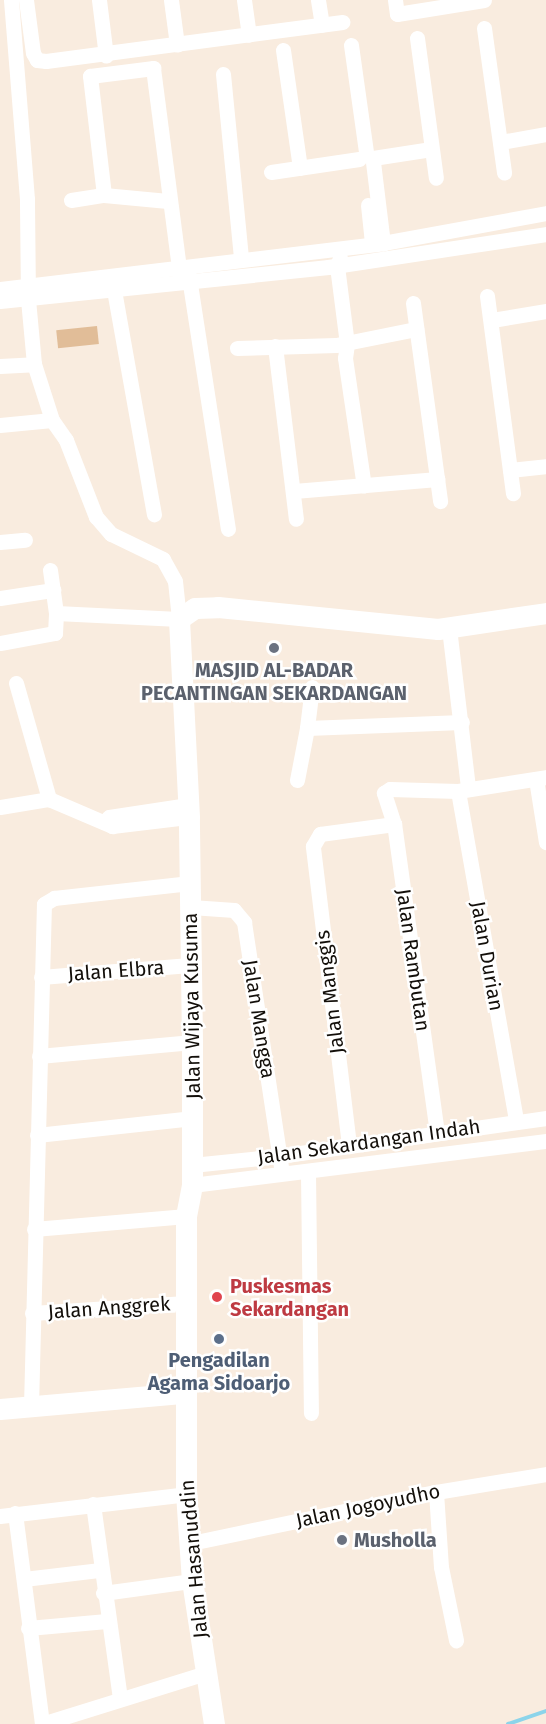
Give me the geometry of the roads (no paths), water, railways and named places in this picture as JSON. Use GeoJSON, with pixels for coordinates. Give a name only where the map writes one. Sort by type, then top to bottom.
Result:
{"type":"FeatureCollection","features":[{"type":"Feature","properties":{"kind":"street"},"geometry":{"type":"LineString","coordinates":[[11,0],[27,199],[28,293],[34,364],[52,420],[66,440],[96,517],[111,534],[156,555],[170,570],[179,619]]}},
{"type":"Feature","properties":{"kind":"street"},"geometry":{"type":"LineString","coordinates":[[26,0],[38,60],[106,56],[342,22]]}},
{"type":"Feature","properties":{"kind":"street"},"geometry":{"type":"LineString","coordinates":[[99,0],[106,56]]}},
{"type":"Feature","properties":{"kind":"street"},"geometry":{"type":"LineString","coordinates":[[171,0],[177,45]]}},
{"type":"Feature","properties":{"kind":"street"},"geometry":{"type":"LineString","coordinates":[[244,0],[249,35]]}},
{"type":"Feature","properties":{"kind":"street"},"geometry":{"type":"LineString","coordinates":[[318,0],[322,25]]}},
{"type":"Feature","properties":{"kind":"street"},"geometry":{"type":"LineString","coordinates":[[395,0],[397,14],[475,1]]}},
{"type":"Feature","properties":{"kind":"street"},"geometry":{"type":"LineString","coordinates":[[484,28],[504,173]]}},
{"type":"Feature","properties":{"kind":"street"},"geometry":{"type":"LineString","coordinates":[[417,38],[436,178]]}},
{"type":"Feature","properties":{"kind":"street"},"geometry":{"type":"LineString","coordinates":[[351,45],[378,243]]}},
{"type":"Feature","properties":{"kind":"street"},"geometry":{"type":"LineString","coordinates":[[283,50],[300,168]]}},
{"type":"Feature","properties":{"kind":"street"},"geometry":{"type":"LineString","coordinates":[[104,195],[90,76],[153,68],[157,74],[168,201],[183,266],[228,529]]}},
{"type":"Feature","properties":{"kind":"street"},"geometry":{"type":"LineString","coordinates":[[223,74],[241,259]]}},
{"type":"Feature","properties":{"kind":"street"},"geometry":{"type":"LineString","coordinates":[[501,142],[546,134]]}},
{"type":"Feature","properties":{"kind":"street"},"geometry":{"type":"LineString","coordinates":[[271,172],[431,149]]}},
{"type":"Feature","properties":{"kind":"street"},"geometry":{"type":"LineString","coordinates":[[71,200],[104,195],[168,201]]}},
{"type":"Feature","properties":{"kind":"street"},"geometry":{"type":"LineString","coordinates":[[0,301],[28,293],[183,266],[378,243],[546,213]]}},
{"type":"Feature","properties":{"kind":"street"},"geometry":{"type":"LineString","coordinates":[[0,289],[28,293],[114,290],[332,267],[546,234]]}},
{"type":"Feature","properties":{"kind":"street"},"geometry":{"type":"LineString","coordinates":[[336,248],[332,267],[342,349],[364,486]]}},
{"type":"Feature","properties":{"kind":"street"},"geometry":{"type":"LineString","coordinates":[[114,290],[154,514]]}},
{"type":"Feature","properties":{"kind":"street"},"geometry":{"type":"LineString","coordinates":[[487,296],[492,320],[513,493]]}},
{"type":"Feature","properties":{"kind":"street"},"geometry":{"type":"LineString","coordinates":[[413,303],[440,501]]}},
{"type":"Feature","properties":{"kind":"street"},"geometry":{"type":"LineString","coordinates":[[492,320],[546,311]]}},
{"type":"Feature","properties":{"kind":"street"},"geometry":{"type":"LineString","coordinates":[[237,348],[275,346],[342,349],[416,329]]}},
{"type":"Feature","properties":{"kind":"street"},"geometry":{"type":"LineString","coordinates":[[275,346],[296,519]]}},
{"type":"Feature","properties":{"kind":"street"},"geometry":{"type":"LineString","coordinates":[[0,366],[34,364]]}},
{"type":"Feature","properties":{"kind":"street"},"geometry":{"type":"LineString","coordinates":[[0,425],[52,420]]}},
{"type":"Feature","properties":{"kind":"street"},"geometry":{"type":"LineString","coordinates":[[510,470],[546,466]]}},
{"type":"Feature","properties":{"kind":"street"},"geometry":{"type":"LineString","coordinates":[[294,491],[437,479]]}},
{"type":"Feature","properties":{"kind":"street"},"geometry":{"type":"LineString","coordinates":[[0,542],[25,540]]}},
{"type":"Feature","properties":{"kind":"street"},"geometry":{"type":"LineString","coordinates":[[0,643],[55,633],[56,613],[50,570]]}},
{"type":"Feature","properties":{"kind":"street"},"geometry":{"type":"LineString","coordinates":[[0,598],[53,590]]}},
{"type":"Feature","properties":{"kind":"street"},"geometry":{"type":"LineString","coordinates":[[56,613],[179,619],[195,608],[218,607],[396,628],[449,628],[546,614]]}},
{"type":"Feature","properties":{"kind":"street","name":"Jalan Wijaya Kusuma"},"geometry":{"type":"LineString","coordinates":[[179,619],[189,811],[193,1118],[192,1175],[186,1216],[184,1393]]}},
{"type":"Feature","properties":{"kind":"street","name":"Jalan Durian"},"geometry":{"type":"LineString","coordinates":[[449,628],[462,722],[463,789],[516,1121]]}},
{"type":"Feature","properties":{"kind":"street"},"geometry":{"type":"LineString","coordinates":[[16,682],[49,799]]}},
{"type":"Feature","properties":{"kind":"street"},"geometry":{"type":"LineString","coordinates":[[297,780],[312,687]]}},
{"type":"Feature","properties":{"kind":"street"},"geometry":{"type":"LineString","coordinates":[[307,728],[462,722]]}},
{"type":"Feature","properties":{"kind":"street"},"geometry":{"type":"LineString","coordinates":[[463,789],[541,778],[546,842]]}},
{"type":"Feature","properties":{"kind":"street","name":"Jalan Rambutan"},"geometry":{"type":"LineString","coordinates":[[437,1133],[394,825],[384,793],[387,790],[463,789]]}},
{"type":"Feature","properties":{"kind":"street"},"geometry":{"type":"LineString","coordinates":[[0,807],[49,799],[112,826],[189,811]]}},
{"type":"Feature","properties":{"kind":"street","name":"Jalan Manggis"},"geometry":{"type":"LineString","coordinates":[[349,1145],[314,838],[320,834],[394,825]]}},
{"type":"Feature","properties":{"kind":"street"},"geometry":{"type":"LineString","coordinates":[[31,1406],[44,904],[54,898],[190,883]]}},
{"type":"Feature","properties":{"kind":"street","name":"Jalan Mangga"},"geometry":{"type":"LineString","coordinates":[[191,907],[234,910],[244,922],[282,1175]]}},
{"type":"Feature","properties":{"kind":"street","name":"Jalan Elbra"},"geometry":{"type":"LineString","coordinates":[[41,977],[190,965]]}},
{"type":"Feature","properties":{"kind":"street"},"geometry":{"type":"LineString","coordinates":[[39,1056],[192,1042]]}},
{"type":"Feature","properties":{"kind":"street"},"geometry":{"type":"LineString","coordinates":[[38,1135],[193,1118]]}},
{"type":"Feature","properties":{"kind":"street","name":"Jalan Sekardangan Indah"},"geometry":{"type":"LineString","coordinates":[[192,1175],[279,1156],[546,1118]]}},
{"type":"Feature","properties":{"kind":"street"},"geometry":{"type":"LineString","coordinates":[[454,1131],[458,1152]]}},
{"type":"Feature","properties":{"kind":"street","name":"Jalan Sekardangan Indah"},"geometry":{"type":"LineString","coordinates":[[192,1175],[308,1173],[546,1141]]}},
{"type":"Feature","properties":{"kind":"street"},"geometry":{"type":"LineString","coordinates":[[308,1173],[311,1413]]}},
{"type":"Feature","properties":{"kind":"street"},"geometry":{"type":"LineString","coordinates":[[34,1229],[186,1216]]}},
{"type":"Feature","properties":{"kind":"street","name":"Jalan Anggrek"},"geometry":{"type":"LineString","coordinates":[[32,1313],[186,1303]]}},
{"type":"Feature","properties":{"kind":"street"},"geometry":{"type":"LineString","coordinates":[[0,1408],[184,1393]]}},
{"type":"Feature","properties":{"kind":"street","name":"Jalan Hasanuddin"},"geometry":{"type":"LineString","coordinates":[[184,1393],[186,1494],[192,1581],[214,1724]]}},
{"type":"Feature","properties":{"kind":"street","name":"Jalan Jogoyudho"},"geometry":{"type":"LineString","coordinates":[[191,1543],[436,1492],[546,1474]]}},
{"type":"Feature","properties":{"kind":"street"},"geometry":{"type":"LineString","coordinates":[[436,1492],[441,1567],[456,1640]]}},
{"type":"Feature","properties":{"kind":"street"},"geometry":{"type":"LineString","coordinates":[[186,1494],[8,1514],[24,1579],[28,1628],[42,1724],[206,1673]]}},
{"type":"Feature","properties":{"kind":"street"},"geometry":{"type":"LineString","coordinates":[[93,1504],[103,1593],[120,1698]]}},
{"type":"Feature","properties":{"kind":"street"},"geometry":{"type":"LineString","coordinates":[[24,1579],[100,1570]]}},
{"type":"Feature","properties":{"kind":"street"},"geometry":{"type":"LineString","coordinates":[[103,1593],[192,1581]]}},
{"type":"Feature","properties":{"kind":"street"},"geometry":{"type":"LineString","coordinates":[[28,1628],[107,1621]]}},
{"type":"Feature","properties":{"kind":"waterway"},"geometry":{"type":"LineString","coordinates":[[508,1724],[546,1711]]}},
{"type":"Feature","properties":{"kind":"place","name":"MASJID AL-BADAR PECANTINGAN SEKARDANGAN"},"geometry":{"type":"Point","coordinates":[274,648]}},
{"type":"Feature","properties":{"kind":"place","name":"Puskesmas Sekardangan"},"geometry":{"type":"Point","coordinates":[217,1297]}},
{"type":"Feature","properties":{"kind":"place","name":"Pengadilan Agama Sidoarjo"},"geometry":{"type":"Point","coordinates":[219,1339]}},
{"type":"Feature","properties":{"kind":"place","name":"Musholla"},"geometry":{"type":"Point","coordinates":[342,1540]}}]}
